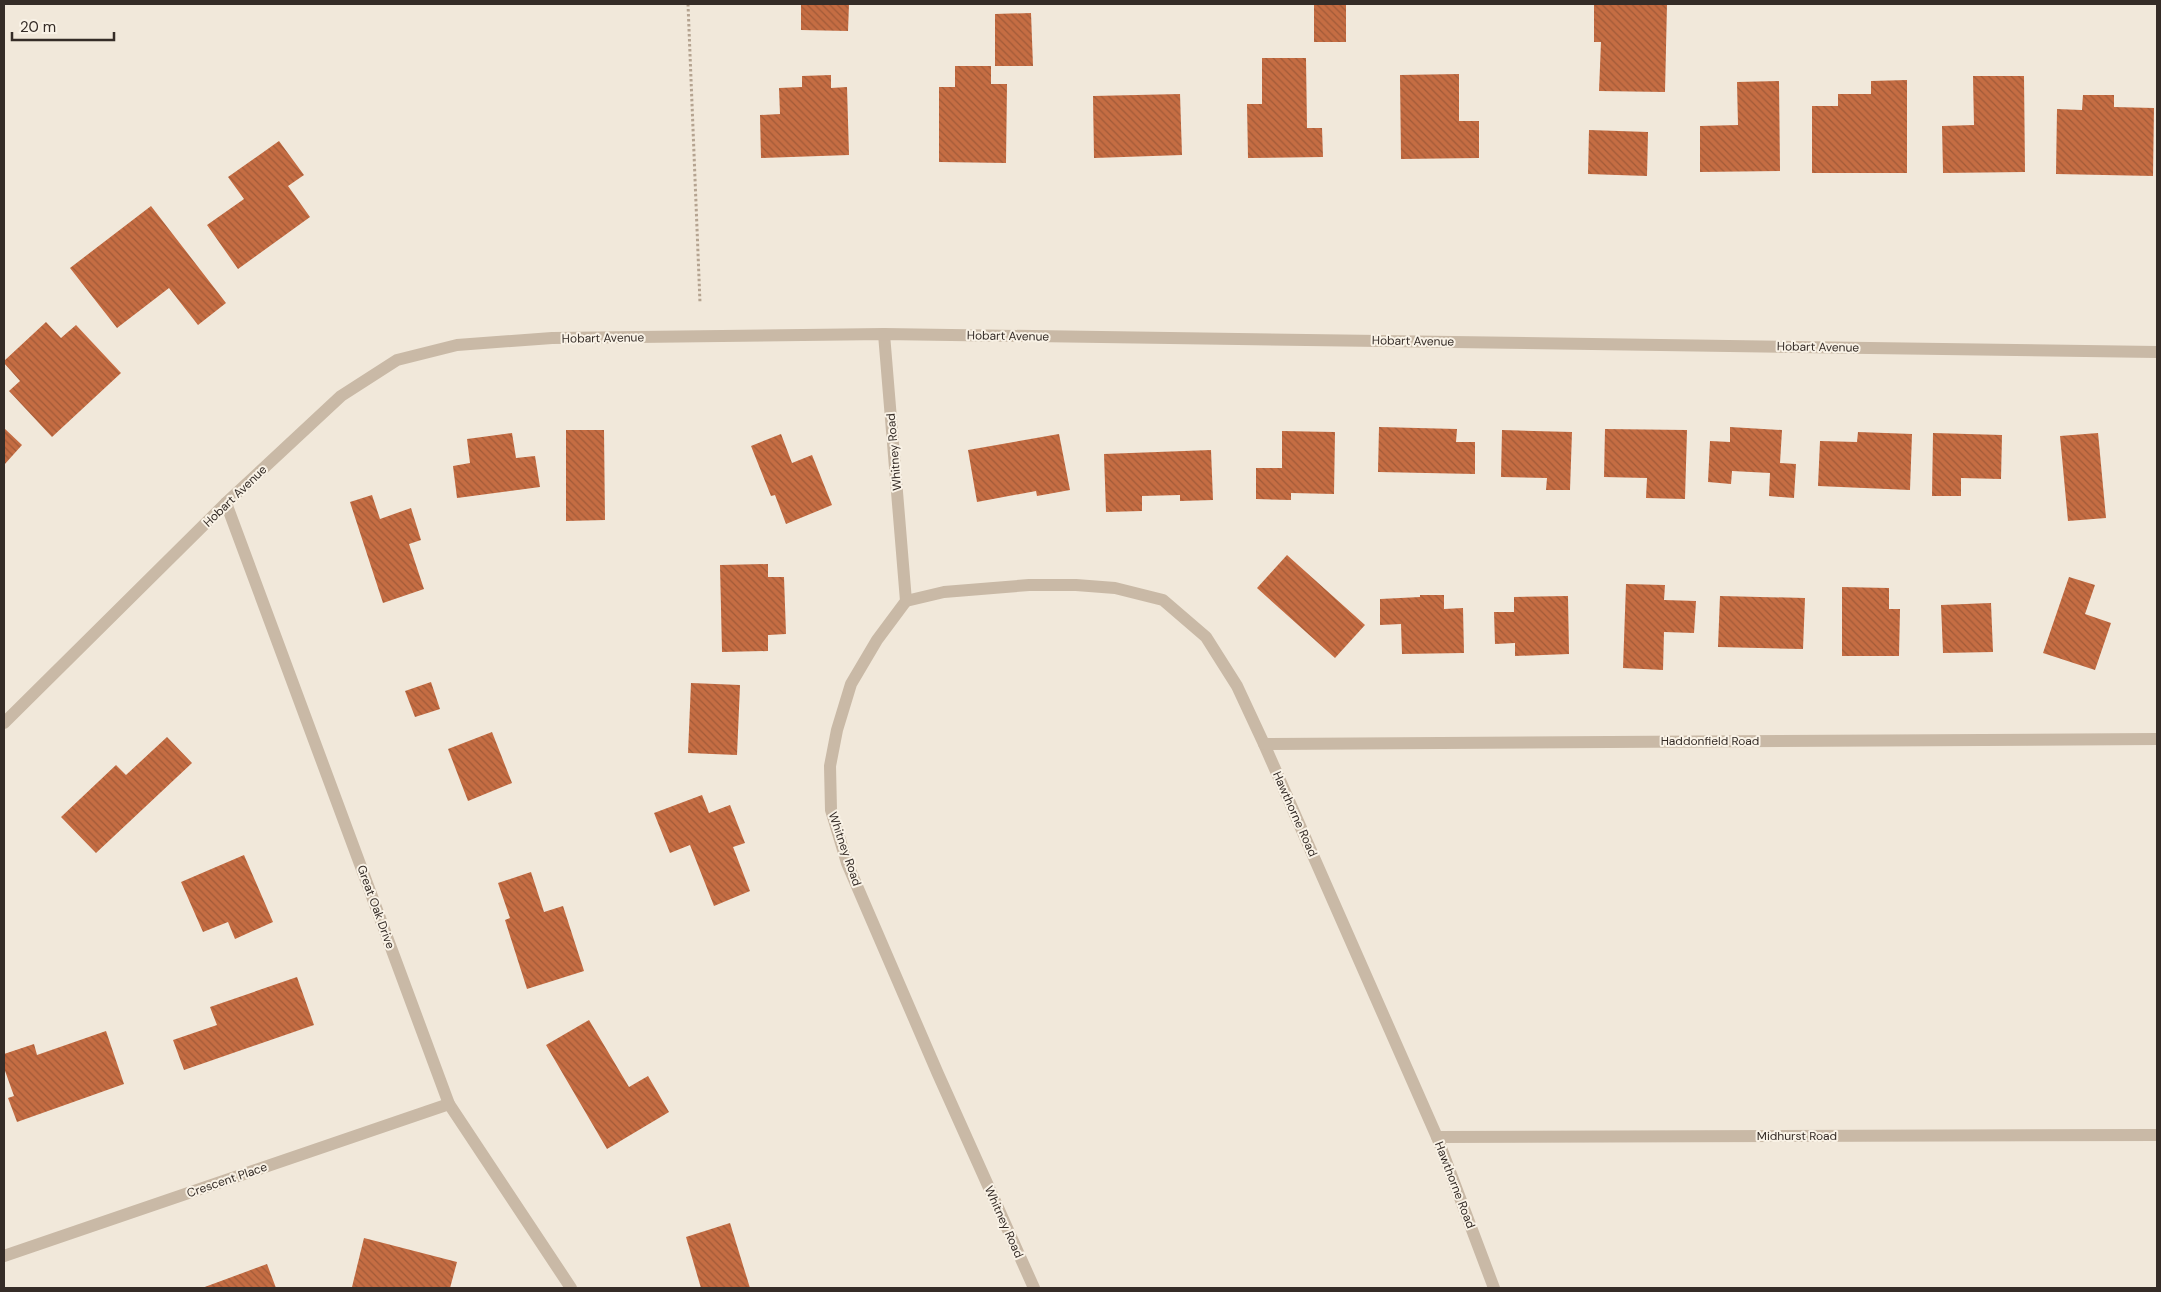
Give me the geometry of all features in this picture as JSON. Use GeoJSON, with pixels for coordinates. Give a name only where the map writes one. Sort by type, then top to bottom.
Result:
{"type":"FeatureCollection","features":[{"type":"Feature","properties":{"kind":"street","name":"Hobart Avenue"},"geometry":{"type":"LineString","coordinates":[[4,723],[226,503],[341,396],[397,360],[457,345],[552,338],[884,334],[2157,352]]}},
{"type":"Feature","properties":{"kind":"street","name":"Whitney Road"},"geometry":{"type":"LineString","coordinates":[[884,334],[906,601],[877,640],[851,684],[837,730],[830,766],[830,810],[847,863],[938,1074],[1034,1288]]}},
{"type":"Feature","properties":{"kind":"street","name":"Great Oak Drive"},"geometry":{"type":"LineString","coordinates":[[226,503],[449,1104],[571,1288]]}},
{"type":"Feature","properties":{"kind":"street","name":"Hawthorne Road"},"geometry":{"type":"LineString","coordinates":[[906,601],[944,592],[1029,586],[1076,585],[1115,588],[1164,600],[1206,637],[1237,686],[1264,744],[1437,1137],[1494,1288]]}},
{"type":"Feature","properties":{"kind":"street","name":"Haddonfield Road"},"geometry":{"type":"LineString","coordinates":[[1264,744],[2157,739]]}},
{"type":"Feature","properties":{"kind":"street","name":"Crescent Place"},"geometry":{"type":"LineString","coordinates":[[4,1256],[449,1104]]}},
{"type":"Feature","properties":{"kind":"street","name":"Midhurst Road"},"geometry":{"type":"LineString","coordinates":[[1437,1137],[2157,1136]]}},
{"type":"Feature","properties":{"kind":"path"},"geometry":{"type":"LineString","coordinates":[[688,4],[700,303]]}},
{"type":"Feature","properties":{"kind":"building"},"geometry":{"type":"Polygon","coordinates":[[[801,4],[849,4],[848,31],[801,30],[801,4]]]}},
{"type":"Feature","properties":{"kind":"building"},"geometry":{"type":"Polygon","coordinates":[[[1314,4],[1346,4],[1346,42],[1314,42],[1314,4]]]}},
{"type":"Feature","properties":{"kind":"building"},"geometry":{"type":"Polygon","coordinates":[[[1594,4],[1667,4],[1665,92],[1599,91],[1601,42],[1594,42],[1594,4]]]}},
{"type":"Feature","properties":{"kind":"building"},"geometry":{"type":"Polygon","coordinates":[[[1031,13],[1033,66],[995,66],[995,14],[1031,13]]]}},
{"type":"Feature","properties":{"kind":"building"},"geometry":{"type":"Polygon","coordinates":[[[1262,58],[1306,58],[1307,128],[1322,128],[1323,157],[1248,158],[1247,104],[1262,104],[1262,58]]]}},
{"type":"Feature","properties":{"kind":"building"},"geometry":{"type":"Polygon","coordinates":[[[955,66],[991,66],[991,84],[1007,84],[1006,163],[939,162],[939,87],[955,87],[955,66]]]}},
{"type":"Feature","properties":{"kind":"building"},"geometry":{"type":"Polygon","coordinates":[[[1459,74],[1459,121],[1479,121],[1479,158],[1401,159],[1400,75],[1459,74]]]}},
{"type":"Feature","properties":{"kind":"building"},"geometry":{"type":"Polygon","coordinates":[[[831,75],[831,88],[847,87],[849,155],[761,158],[760,115],[780,114],[779,88],[802,87],[802,76],[831,75]]]}},
{"type":"Feature","properties":{"kind":"building"},"geometry":{"type":"Polygon","coordinates":[[[1973,76],[2024,76],[2025,172],[1943,173],[1942,126],[1974,125],[1973,76]]]}},
{"type":"Feature","properties":{"kind":"building"},"geometry":{"type":"Polygon","coordinates":[[[1907,80],[1907,173],[1812,173],[1812,106],[1838,106],[1838,94],[1871,94],[1871,81],[1907,80]]]}},
{"type":"Feature","properties":{"kind":"building"},"geometry":{"type":"Polygon","coordinates":[[[1779,81],[1780,171],[1700,172],[1700,126],[1738,125],[1737,82],[1779,81]]]}},
{"type":"Feature","properties":{"kind":"building"},"geometry":{"type":"Polygon","coordinates":[[[1180,94],[1182,155],[1094,158],[1093,96],[1180,94]]]}},
{"type":"Feature","properties":{"kind":"building"},"geometry":{"type":"Polygon","coordinates":[[[2083,95],[2114,95],[2114,107],[2154,108],[2153,176],[2056,174],[2057,109],[2082,110],[2083,95]]]}},
{"type":"Feature","properties":{"kind":"building"},"geometry":{"type":"Polygon","coordinates":[[[1589,130],[1648,132],[1647,176],[1588,174],[1589,130]]]}},
{"type":"Feature","properties":{"kind":"building"},"geometry":{"type":"Polygon","coordinates":[[[279,141],[304,175],[288,186],[310,217],[238,269],[207,225],[244,199],[228,177],[279,141]]]}},
{"type":"Feature","properties":{"kind":"building"},"geometry":{"type":"Polygon","coordinates":[[[151,206],[226,303],[198,325],[169,288],[117,328],[70,268],[151,206]]]}},
{"type":"Feature","properties":{"kind":"building"},"geometry":{"type":"Polygon","coordinates":[[[46,322],[61,338],[76,325],[121,373],[52,437],[9,391],[20,381],[4,363],[46,322]]]}},
{"type":"Feature","properties":{"kind":"building"},"geometry":{"type":"Polygon","coordinates":[[[1379,427],[1457,429],[1456,442],[1475,442],[1475,474],[1378,472],[1379,427]]]}},
{"type":"Feature","properties":{"kind":"building"},"geometry":{"type":"Polygon","coordinates":[[[1730,427],[1782,430],[1780,463],[1796,464],[1794,498],[1769,496],[1770,473],[1732,471],[1731,484],[1708,482],[1710,441],[1730,442],[1730,427]]]}},
{"type":"Feature","properties":{"kind":"building"},"geometry":{"type":"Polygon","coordinates":[[[4,428],[22,445],[4,465],[4,428]]]}},
{"type":"Feature","properties":{"kind":"building"},"geometry":{"type":"Polygon","coordinates":[[[1605,429],[1687,430],[1685,499],[1646,498],[1647,478],[1604,477],[1605,429]]]}},
{"type":"Feature","properties":{"kind":"building"},"geometry":{"type":"Polygon","coordinates":[[[566,430],[604,430],[605,520],[566,521],[566,430]]]}},
{"type":"Feature","properties":{"kind":"building"},"geometry":{"type":"Polygon","coordinates":[[[1502,430],[1572,432],[1570,490],[1546,490],[1547,478],[1501,477],[1502,430]]]}},
{"type":"Feature","properties":{"kind":"building"},"geometry":{"type":"Polygon","coordinates":[[[1282,431],[1335,432],[1334,494],[1291,493],[1291,500],[1256,499],[1256,468],[1282,468],[1282,431]]]}},
{"type":"Feature","properties":{"kind":"building"},"geometry":{"type":"Polygon","coordinates":[[[1858,432],[1912,434],[1910,490],[1818,486],[1820,441],[1857,442],[1858,432]]]}},
{"type":"Feature","properties":{"kind":"building"},"geometry":{"type":"Polygon","coordinates":[[[512,433],[516,458],[535,456],[540,487],[457,498],[453,466],[470,463],[467,439],[512,433]]]}},
{"type":"Feature","properties":{"kind":"building"},"geometry":{"type":"Polygon","coordinates":[[[1933,433],[2002,435],[2001,479],[1961,478],[1961,496],[1932,496],[1933,433]]]}},
{"type":"Feature","properties":{"kind":"building"},"geometry":{"type":"Polygon","coordinates":[[[2098,433],[2106,518],[2068,521],[2060,436],[2098,433]]]}},
{"type":"Feature","properties":{"kind":"building"},"geometry":{"type":"Polygon","coordinates":[[[781,434],[792,463],[812,455],[832,505],[786,524],[775,495],[771,496],[751,446],[781,434]]]}},
{"type":"Feature","properties":{"kind":"building"},"geometry":{"type":"Polygon","coordinates":[[[1059,434],[1070,490],[1037,496],[1036,491],[977,502],[968,450],[1059,434]]]}},
{"type":"Feature","properties":{"kind":"building"},"geometry":{"type":"Polygon","coordinates":[[[1211,450],[1213,500],[1180,501],[1180,495],[1142,496],[1142,511],[1106,512],[1104,454],[1211,450]]]}},
{"type":"Feature","properties":{"kind":"building"},"geometry":{"type":"Polygon","coordinates":[[[372,495],[380,519],[411,508],[421,540],[409,544],[424,589],[383,603],[350,502],[372,495]]]}},
{"type":"Feature","properties":{"kind":"building"},"geometry":{"type":"Polygon","coordinates":[[[1287,555],[1365,625],[1335,658],[1257,588],[1287,555]]]}},
{"type":"Feature","properties":{"kind":"building"},"geometry":{"type":"Polygon","coordinates":[[[768,564],[768,577],[784,577],[786,634],[768,635],[768,651],[722,652],[720,565],[768,564]]]}},
{"type":"Feature","properties":{"kind":"building"},"geometry":{"type":"Polygon","coordinates":[[[2069,577],[2095,585],[2085,614],[2111,623],[2095,670],[2043,653],[2069,577]]]}},
{"type":"Feature","properties":{"kind":"building"},"geometry":{"type":"Polygon","coordinates":[[[1626,584],[1665,585],[1664,600],[1696,601],[1694,633],[1664,632],[1663,670],[1623,668],[1626,584]]]}},
{"type":"Feature","properties":{"kind":"building"},"geometry":{"type":"Polygon","coordinates":[[[1842,587],[1889,588],[1889,609],[1900,609],[1899,656],[1842,656],[1842,587]]]}},
{"type":"Feature","properties":{"kind":"building"},"geometry":{"type":"Polygon","coordinates":[[[1420,595],[1444,595],[1444,609],[1463,608],[1464,653],[1402,654],[1401,624],[1380,625],[1380,599],[1420,597],[1420,595]]]}},
{"type":"Feature","properties":{"kind":"building"},"geometry":{"type":"Polygon","coordinates":[[[1568,596],[1569,654],[1515,656],[1515,643],[1495,644],[1494,612],[1514,612],[1514,597],[1568,596]]]}},
{"type":"Feature","properties":{"kind":"building"},"geometry":{"type":"Polygon","coordinates":[[[1720,596],[1805,598],[1803,649],[1718,647],[1720,596]]]}},
{"type":"Feature","properties":{"kind":"building"},"geometry":{"type":"Polygon","coordinates":[[[1991,603],[1993,652],[1943,653],[1941,605],[1991,603]]]}},
{"type":"Feature","properties":{"kind":"building"},"geometry":{"type":"Polygon","coordinates":[[[431,682],[440,709],[415,717],[405,691],[431,682]]]}},
{"type":"Feature","properties":{"kind":"building"},"geometry":{"type":"Polygon","coordinates":[[[691,683],[740,685],[737,755],[688,753],[691,683]]]}},
{"type":"Feature","properties":{"kind":"building"},"geometry":{"type":"Polygon","coordinates":[[[492,732],[512,783],[468,801],[448,749],[492,732]]]}},
{"type":"Feature","properties":{"kind":"building"},"geometry":{"type":"Polygon","coordinates":[[[167,737],[192,763],[96,853],[61,817],[116,765],[126,775],[167,737]]]}},
{"type":"Feature","properties":{"kind":"building"},"geometry":{"type":"Polygon","coordinates":[[[702,795],[709,813],[730,805],[745,843],[733,847],[750,891],[714,906],[690,845],[670,853],[654,813],[702,795]]]}},
{"type":"Feature","properties":{"kind":"building"},"geometry":{"type":"Polygon","coordinates":[[[244,855],[273,922],[235,939],[228,922],[203,932],[181,882],[244,855]]]}},
{"type":"Feature","properties":{"kind":"building"},"geometry":{"type":"Polygon","coordinates":[[[531,872],[544,912],[563,906],[584,971],[527,989],[505,920],[510,918],[498,883],[531,872]]]}},
{"type":"Feature","properties":{"kind":"building"},"geometry":{"type":"Polygon","coordinates":[[[297,977],[314,1025],[184,1070],[173,1040],[217,1025],[210,1007],[297,977]]]}},
{"type":"Feature","properties":{"kind":"building"},"geometry":{"type":"Polygon","coordinates":[[[589,1020],[629,1087],[648,1076],[669,1112],[607,1149],[546,1045],[589,1020]]]}},
{"type":"Feature","properties":{"kind":"building"},"geometry":{"type":"Polygon","coordinates":[[[106,1031],[124,1084],[17,1122],[8,1098],[14,1096],[4,1068],[4,1054],[34,1044],[37,1055],[106,1031]]]}},
{"type":"Feature","properties":{"kind":"building"},"geometry":{"type":"Polygon","coordinates":[[[730,1223],[750,1288],[701,1288],[686,1237],[730,1223]]]}},
{"type":"Feature","properties":{"kind":"building"},"geometry":{"type":"Polygon","coordinates":[[[364,1238],[457,1262],[450,1288],[352,1287],[364,1238]]]}},
{"type":"Feature","properties":{"kind":"building"},"geometry":{"type":"Polygon","coordinates":[[[267,1264],[276,1288],[202,1288],[267,1264]]]}}]}
